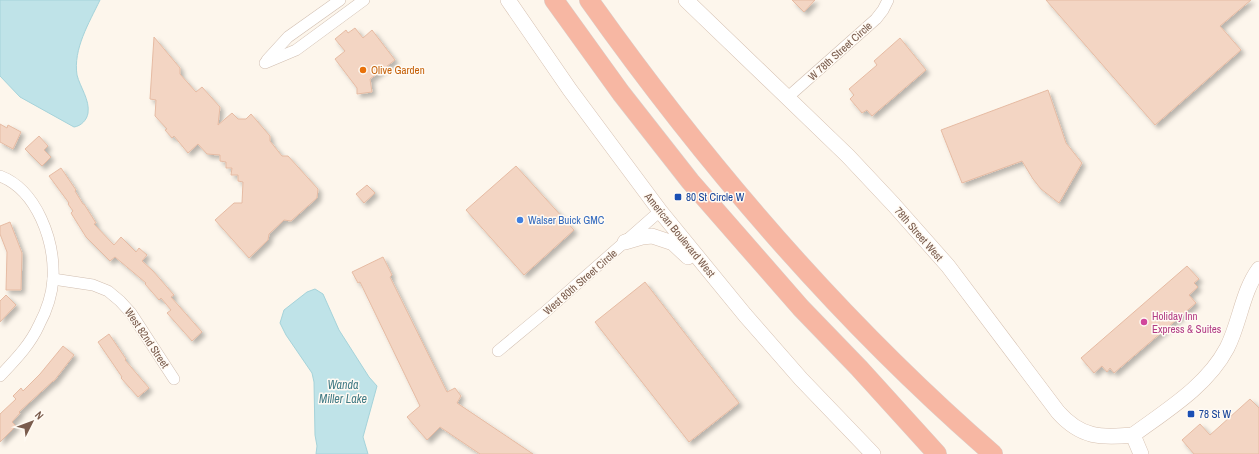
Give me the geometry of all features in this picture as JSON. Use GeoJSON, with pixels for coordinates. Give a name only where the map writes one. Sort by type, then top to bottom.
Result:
{"type":"FeatureCollection","features":[{"type":"Feature","properties":{"kind":"highway"},"geometry":{"type":"LineString","coordinates":[[554,0],[629,104],[690,181],[801,308],[859,368],[938,454]]}},
{"type":"Feature","properties":{"kind":"highway"},"geometry":{"type":"LineString","coordinates":[[589,0],[657,93],[749,206],[835,302],[957,423],[993,454]]}},
{"type":"Feature","properties":{"kind":"highway"},"geometry":{"type":"LineString","coordinates":[[859,368],[952,454]]}},
{"type":"Feature","properties":{"kind":"street"},"geometry":{"type":"LineString","coordinates":[[340,0],[288,37],[265,63],[296,50],[364,0]]}},
{"type":"Feature","properties":{"kind":"street","name":"American Boulevard West"},"geometry":{"type":"LineString","coordinates":[[508,0],[570,90],[660,211],[737,305],[801,378],[872,454]]}},
{"type":"Feature","properties":{"kind":"street","name":"78th Street West"},"geometry":{"type":"LineString","coordinates":[[686,0],[848,156],[894,205],[962,285],[1066,422],[1076,429],[1090,434],[1112,437],[1133,435]]}},
{"type":"Feature","properties":{"kind":"street","name":"W 78th Street Circle"},"geometry":{"type":"LineString","coordinates":[[788,97],[876,19],[888,0]]}},
{"type":"Feature","properties":{"kind":"street"},"geometry":{"type":"LineString","coordinates":[[0,176],[21,188],[32,202],[42,220],[52,261],[53,279],[45,311],[30,343],[0,376]]}},
{"type":"Feature","properties":{"kind":"street","name":"West 80th Street Circle"},"geometry":{"type":"LineString","coordinates":[[498,351],[545,312],[660,211]]}},
{"type":"Feature","properties":{"kind":"street"},"geometry":{"type":"LineString","coordinates":[[625,242],[652,236],[673,243],[737,305]]}},
{"type":"Feature","properties":{"kind":"street"},"geometry":{"type":"LineString","coordinates":[[1141,454],[1133,435],[1197,387],[1217,364],[1227,348],[1241,313],[1247,291],[1259,269]]}},
{"type":"Feature","properties":{"kind":"street","name":"West 82nd Street"},"geometry":{"type":"LineString","coordinates":[[53,279],[93,285],[108,291],[131,313],[174,379]]}},
{"type":"Feature","properties":{"kind":"water"},"geometry":{"type":"Polygon","coordinates":[[[0,0],[100,0],[83,36],[77,56],[76,65],[78,80],[88,103],[88,113],[85,120],[81,124],[74,127],[20,97],[0,76],[0,0]]]}},
{"type":"Feature","properties":{"kind":"water","name":"Wanda Miller Lake"},"geometry":{"type":"Polygon","coordinates":[[[315,289],[323,294],[339,330],[369,377],[377,386],[363,437],[368,454],[316,454],[317,446],[315,435],[314,382],[312,373],[286,335],[280,323],[284,310],[307,292],[315,289]]]}},
{"type":"Feature","properties":{"kind":"building"},"geometry":{"type":"Polygon","coordinates":[[[792,0],[815,0],[804,12],[792,0]]]}},
{"type":"Feature","properties":{"kind":"building"},"geometry":{"type":"Polygon","coordinates":[[[1046,0],[1251,0],[1220,26],[1241,50],[1155,125],[1046,0]]]}},
{"type":"Feature","properties":{"kind":"building","name":"Olive Garden"},"geometry":{"type":"Polygon","coordinates":[[[355,28],[363,38],[372,30],[395,60],[370,79],[372,92],[357,94],[357,88],[335,59],[345,51],[335,39],[346,30],[348,33],[355,28]]]}},
{"type":"Feature","properties":{"kind":"building"},"geometry":{"type":"Polygon","coordinates":[[[154,37],[180,68],[180,74],[196,92],[202,87],[220,107],[218,125],[232,113],[238,119],[246,119],[251,114],[270,136],[270,141],[282,156],[288,156],[318,189],[317,198],[291,221],[284,220],[269,234],[268,240],[249,258],[215,220],[234,203],[242,203],[243,182],[238,181],[238,175],[231,175],[232,168],[226,168],[226,162],[220,161],[220,155],[207,154],[198,144],[188,153],[174,136],[172,138],[165,130],[167,129],[155,116],[156,100],[150,99],[154,37]]]}},
{"type":"Feature","properties":{"kind":"building"},"geometry":{"type":"Polygon","coordinates":[[[900,38],[926,70],[872,116],[867,110],[862,113],[850,99],[854,95],[849,89],[877,65],[874,61],[900,38]]]}},
{"type":"Feature","properties":{"kind":"building"},"geometry":{"type":"Polygon","coordinates":[[[1048,90],[1066,143],[1082,163],[1059,203],[1041,189],[1022,161],[962,183],[941,130],[1048,90]]]}},
{"type":"Feature","properties":{"kind":"building"},"geometry":{"type":"Polygon","coordinates":[[[0,124],[7,128],[8,125],[21,132],[13,149],[0,142],[0,124]]]}},
{"type":"Feature","properties":{"kind":"building"},"geometry":{"type":"Polygon","coordinates":[[[39,136],[48,146],[44,150],[51,157],[42,166],[25,149],[39,136]]]}},
{"type":"Feature","properties":{"kind":"building","name":"Walser Buick GMC"},"geometry":{"type":"Polygon","coordinates":[[[516,166],[574,230],[524,275],[466,210],[516,166]]]}},
{"type":"Feature","properties":{"kind":"building"},"geometry":{"type":"Polygon","coordinates":[[[61,168],[96,223],[94,224],[114,245],[121,237],[136,252],[139,248],[147,255],[142,261],[174,295],[171,297],[202,332],[192,341],[167,313],[171,310],[161,298],[159,300],[145,284],[146,283],[115,257],[110,261],[86,237],[71,213],[73,211],[68,204],[69,203],[49,176],[61,168]]]}},
{"type":"Feature","properties":{"kind":"building"},"geometry":{"type":"Polygon","coordinates":[[[367,185],[375,193],[364,203],[356,194],[367,185]]]}},
{"type":"Feature","properties":{"kind":"building"},"geometry":{"type":"Polygon","coordinates":[[[10,222],[22,253],[21,290],[6,290],[7,252],[0,234],[0,226],[10,222]]]}},
{"type":"Feature","properties":{"kind":"building"},"geometry":{"type":"Polygon","coordinates":[[[383,257],[392,275],[390,277],[447,392],[455,388],[461,396],[457,403],[533,454],[480,454],[440,427],[427,440],[407,417],[420,406],[360,282],[358,283],[352,272],[383,257]]]}},
{"type":"Feature","properties":{"kind":"building","name":"Holiday Inn Express & Suites"},"geometry":{"type":"Polygon","coordinates":[[[1187,266],[1199,279],[1194,283],[1198,287],[1189,295],[1196,303],[1114,373],[1110,368],[1107,372],[1102,366],[1094,373],[1081,358],[1187,266]]]}},
{"type":"Feature","properties":{"kind":"building"},"geometry":{"type":"Polygon","coordinates":[[[645,282],[739,403],[689,442],[595,322],[645,282]]]}},
{"type":"Feature","properties":{"kind":"building"},"geometry":{"type":"Polygon","coordinates":[[[6,295],[16,305],[0,322],[0,301],[6,295]]]}},
{"type":"Feature","properties":{"kind":"building"},"geometry":{"type":"Polygon","coordinates":[[[109,334],[126,359],[125,360],[149,388],[138,397],[121,378],[122,377],[98,342],[109,334]]]}},
{"type":"Feature","properties":{"kind":"building"},"geometry":{"type":"Polygon","coordinates":[[[63,346],[74,355],[54,381],[19,412],[20,413],[12,422],[16,426],[0,442],[0,414],[16,399],[13,396],[21,388],[23,391],[40,374],[63,346]]]}},
{"type":"Feature","properties":{"kind":"building"},"geometry":{"type":"Polygon","coordinates":[[[1250,399],[1259,408],[1259,454],[1194,454],[1182,440],[1200,424],[1210,435],[1250,399]]]}},
{"type":"Feature","properties":{"kind":"place","name":"Olive Garden"},"geometry":{"type":"Point","coordinates":[363,70]}},
{"type":"Feature","properties":{"kind":"place","name":"80 St Circle W"},"geometry":{"type":"Point","coordinates":[678,197]}},
{"type":"Feature","properties":{"kind":"place","name":"Walser Buick GMC"},"geometry":{"type":"Point","coordinates":[520,220]}},
{"type":"Feature","properties":{"kind":"place","name":"Holiday Inn Express & Suites"},"geometry":{"type":"Point","coordinates":[1144,322]}},
{"type":"Feature","properties":{"kind":"place","name":"78 St W"},"geometry":{"type":"Point","coordinates":[1191,414]}}]}
